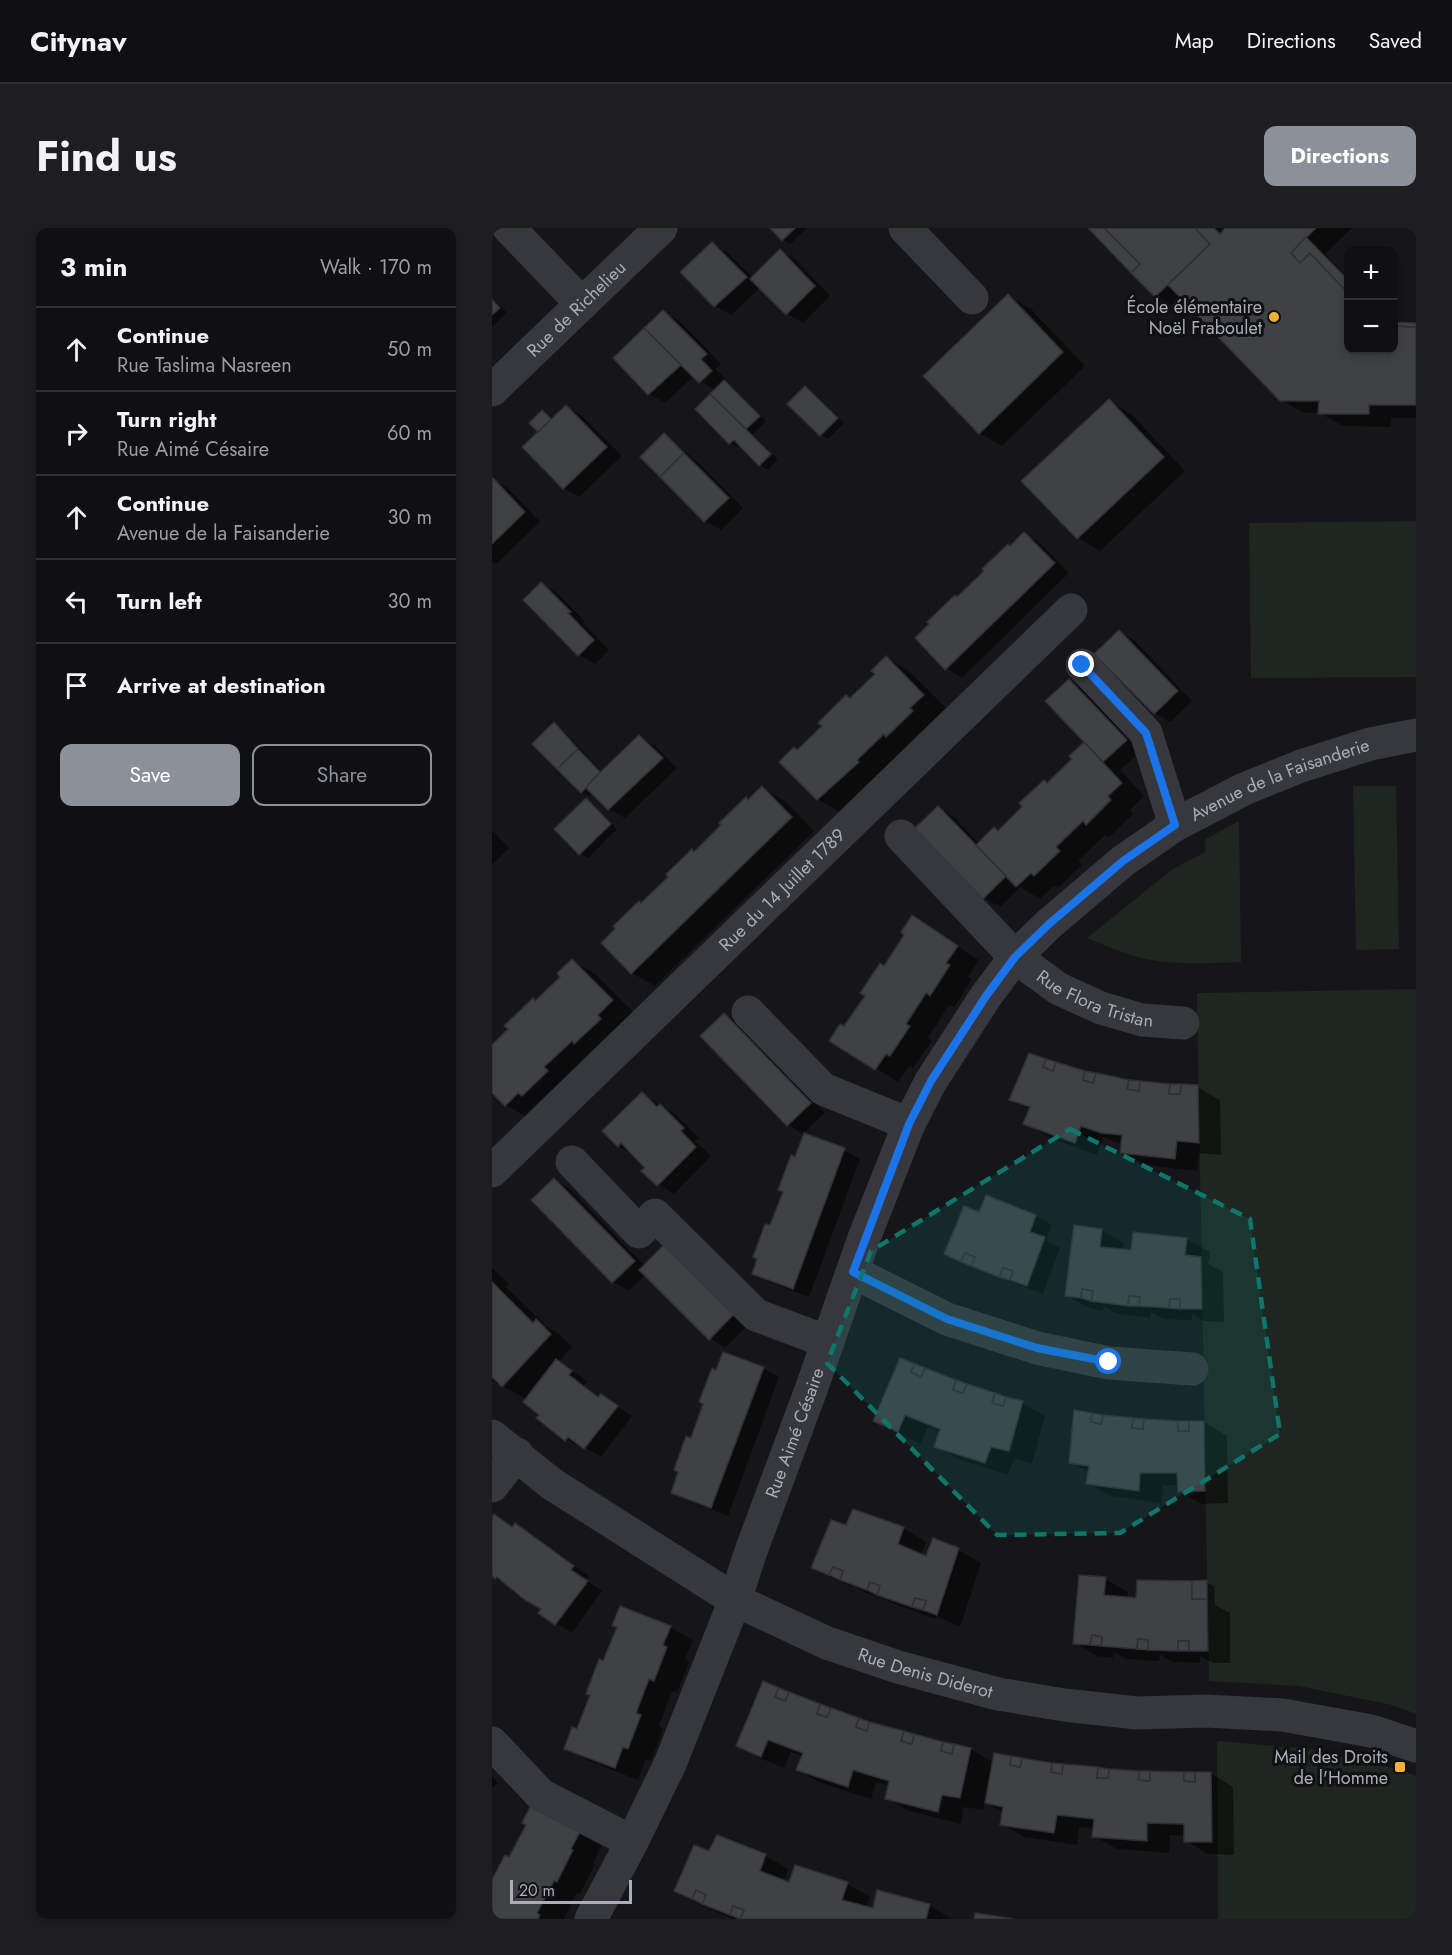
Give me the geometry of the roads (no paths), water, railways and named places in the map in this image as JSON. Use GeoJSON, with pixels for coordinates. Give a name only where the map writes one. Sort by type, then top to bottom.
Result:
{"type":"FeatureCollection","features":[{"type":"Feature","properties":{"kind":"street"},"geometry":{"type":"LineString","coordinates":[[508,228],[582,304]]}},
{"type":"Feature","properties":{"kind":"street","name":"Rue de Richelieu"},"geometry":{"type":"LineString","coordinates":[[492,390],[661,228]]}},
{"type":"Feature","properties":{"kind":"street"},"geometry":{"type":"LineString","coordinates":[[905,228],[972,298]]}},
{"type":"Feature","properties":{"kind":"street","name":"Rue du 14 Juillet 1789"},"geometry":{"type":"LineString","coordinates":[[492,1171],[1071,610]]}},
{"type":"Feature","properties":{"kind":"street"},"geometry":{"type":"LineString","coordinates":[[1082,665],[1146,733],[1175,825]]}},
{"type":"Feature","properties":{"kind":"street","name":"Avenue de la Faisanderie"},"geometry":{"type":"LineString","coordinates":[[1015,957],[1049,924],[1123,861],[1175,825],[1244,789],[1301,766],[1370,744],[1416,735]]}},
{"type":"Feature","properties":{"kind":"street","name":"Rue Flora Tristan"},"geometry":{"type":"LineString","coordinates":[[901,836],[1015,957],[1059,989],[1101,1008],[1142,1020],[1183,1023]]}},
{"type":"Feature","properties":{"kind":"street","name":"Rue Aimé Césaire"},"geometry":{"type":"LineString","coordinates":[[595,1918],[613,1875],[632,1842],[670,1764],[735,1600],[909,1124],[931,1081],[986,996],[1015,957]]}},
{"type":"Feature","properties":{"kind":"street"},"geometry":{"type":"LineString","coordinates":[[748,1012],[823,1089],[909,1124]]}},
{"type":"Feature","properties":{"kind":"street"},"geometry":{"type":"LineString","coordinates":[[572,1162],[639,1232],[655,1215],[756,1315],[828,1342]]}},
{"type":"Feature","properties":{"kind":"street"},"geometry":{"type":"LineString","coordinates":[[853,1272],[947,1319],[1037,1348],[1109,1362],[1192,1369]]}},
{"type":"Feature","properties":{"kind":"street"},"geometry":{"type":"LineString","coordinates":[[492,1486],[504,1445]]}},
{"type":"Feature","properties":{"kind":"street","name":"Rue Denis Diderot"},"geometry":{"type":"LineString","coordinates":[[504,1445],[552,1484],[735,1600],[827,1643],[898,1667],[998,1694],[1064,1705],[1137,1713],[1206,1711],[1283,1715],[1371,1731],[1416,1746]]}},
{"type":"Feature","properties":{"kind":"street"},"geometry":{"type":"LineString","coordinates":[[492,1743],[541,1795],[632,1842]]}},
{"type":"Feature","properties":{"kind":"place","name":"École élémentaire Noël Fraboulet"},"geometry":{"type":"Point","coordinates":[1274,317]}},
{"type":"Feature","properties":{"kind":"place","name":"Mail des Droits de l'Homme"},"geometry":{"type":"Point","coordinates":[1400,1767]}}]}
